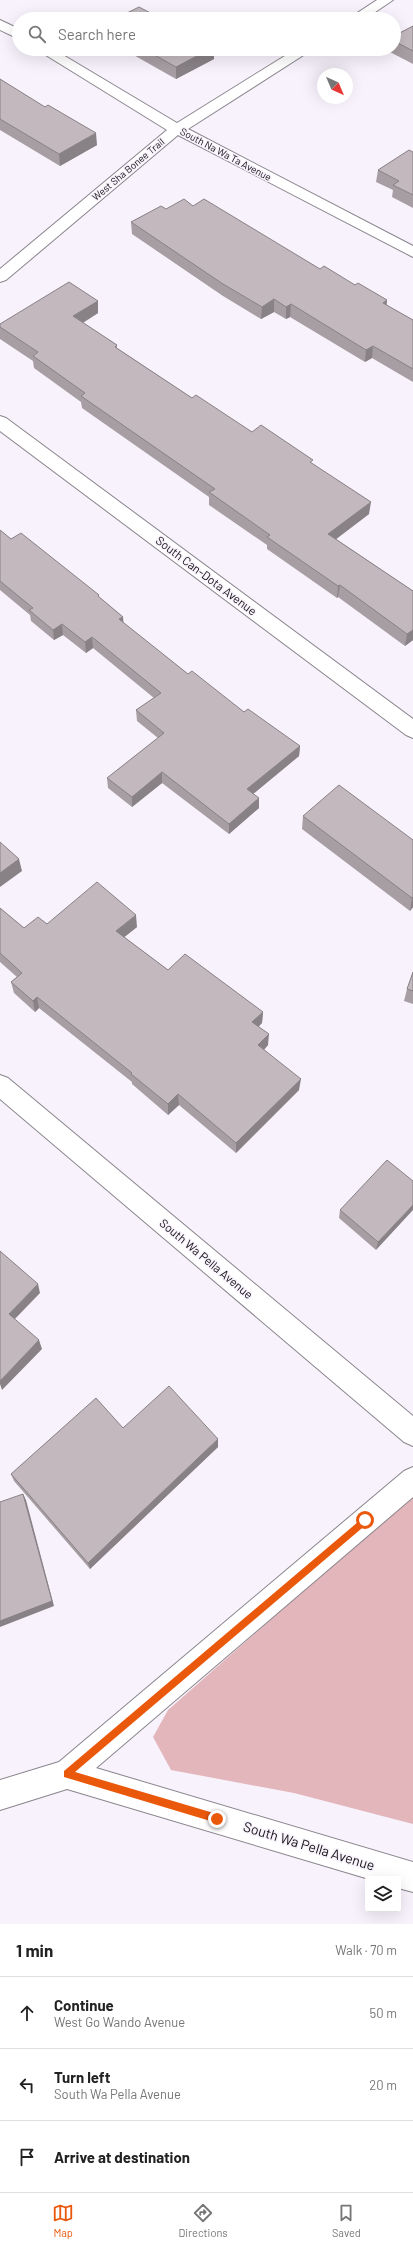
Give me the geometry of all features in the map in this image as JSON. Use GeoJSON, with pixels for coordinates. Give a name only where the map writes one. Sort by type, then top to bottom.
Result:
{"type":"FeatureCollection","features":[{"type":"Feature","properties":{"kind":"street"},"geometry":{"type":"LineString","coordinates":[[366,12],[386,0]]}},
{"type":"Feature","properties":{"kind":"street"},"geometry":{"type":"LineString","coordinates":[[0,24],[12,31]]}},
{"type":"Feature","properties":{"kind":"street","name":"South Na Wa Ta Avenue"},"geometry":{"type":"LineString","coordinates":[[55,56],[177,128],[413,252]]}},
{"type":"Feature","properties":{"kind":"street","name":"West Sha Bonee Trail"},"geometry":{"type":"LineString","coordinates":[[0,277],[177,128],[295,56]]}},
{"type":"Feature","properties":{"kind":"street","name":"South Can-Dota Avenue"},"geometry":{"type":"LineString","coordinates":[[0,422],[413,730]]}},
{"type":"Feature","properties":{"kind":"street","name":"South Wa Pella Avenue"},"geometry":{"type":"LineString","coordinates":[[0,1086],[413,1433]]}},
{"type":"Feature","properties":{"kind":"street"},"geometry":{"type":"LineString","coordinates":[[0,1795],[67,1774],[413,1480]]}},
{"type":"Feature","properties":{"kind":"street","name":"South Wa Pella Avenue"},"geometry":{"type":"LineString","coordinates":[[67,1774],[413,1877]]}},
{"type":"Feature","properties":{"kind":"shaded area"},"geometry":{"type":"Polygon","coordinates":[[[413,1494],[413,1824],[294,1793],[171,1770],[153,1737],[168,1710],[413,1494]]]}},
{"type":"Feature","properties":{"kind":"building"},"geometry":{"type":"Polygon","coordinates":[[[139,7],[149,12],[129,12],[139,7]]]}},
{"type":"Feature","properties":{"kind":"building"},"geometry":{"type":"Polygon","coordinates":[[[413,26],[413,51],[401,45],[401,32],[413,26]]]}},
{"type":"Feature","properties":{"kind":"building"},"geometry":{"type":"Polygon","coordinates":[[[156,56],[197,56],[176,67],[156,56]]]}},
{"type":"Feature","properties":{"kind":"building"},"geometry":{"type":"Polygon","coordinates":[[[0,79],[45,107],[48,105],[96,133],[59,154],[0,119],[0,79]]]}},
{"type":"Feature","properties":{"kind":"building"},"geometry":{"type":"Polygon","coordinates":[[[409,150],[413,152],[413,195],[393,185],[399,181],[378,170],[409,150]]]}},
{"type":"Feature","properties":{"kind":"building"},"geometry":{"type":"Polygon","coordinates":[[[184,199],[193,206],[204,199],[320,269],[324,266],[355,285],[358,283],[387,300],[383,303],[413,320],[413,369],[373,346],[366,350],[291,304],[286,307],[274,299],[262,307],[223,284],[131,222],[161,206],[166,209],[184,199]]]}},
{"type":"Feature","properties":{"kind":"building"},"geometry":{"type":"Polygon","coordinates":[[[69,282],[98,301],[73,316],[117,345],[115,347],[192,398],[196,395],[252,432],[261,425],[313,460],[310,462],[371,502],[328,534],[413,591],[413,630],[407,634],[340,585],[338,586],[267,537],[270,535],[209,492],[215,489],[81,396],[85,393],[33,356],[38,352],[0,327],[0,324],[69,282]]]}},
{"type":"Feature","properties":{"kind":"building"},"geometry":{"type":"Polygon","coordinates":[[[0,530],[11,539],[21,533],[99,595],[98,596],[123,617],[119,619],[188,674],[192,671],[244,712],[248,709],[300,746],[247,789],[259,798],[229,824],[162,772],[132,797],[107,778],[164,733],[136,710],[161,693],[92,637],[85,642],[62,624],[53,630],[29,610],[33,608],[0,581],[0,530]]]}},
{"type":"Feature","properties":{"kind":"building"},"geometry":{"type":"Polygon","coordinates":[[[339,785],[413,840],[412,898],[303,816],[339,785]]]}},
{"type":"Feature","properties":{"kind":"building"},"geometry":{"type":"Polygon","coordinates":[[[0,842],[19,859],[0,873],[0,842]]]}},
{"type":"Feature","properties":{"kind":"building"},"geometry":{"type":"Polygon","coordinates":[[[97,882],[136,915],[116,931],[168,970],[185,954],[263,1012],[252,1022],[269,1034],[258,1045],[301,1079],[236,1143],[178,1094],[168,1104],[131,1074],[132,1073],[37,997],[33,1001],[11,982],[22,973],[0,953],[0,908],[24,928],[38,917],[47,924],[97,882]]]}},
{"type":"Feature","properties":{"kind":"building"},"geometry":{"type":"Polygon","coordinates":[[[413,972],[413,991],[407,989],[413,972]]]}},
{"type":"Feature","properties":{"kind":"building"},"geometry":{"type":"Polygon","coordinates":[[[387,1160],[413,1181],[413,1205],[378,1242],[340,1210],[387,1160]]]}},
{"type":"Feature","properties":{"kind":"building"},"geometry":{"type":"Polygon","coordinates":[[[0,1251],[38,1284],[9,1314],[39,1340],[0,1381],[0,1251]]]}},
{"type":"Feature","properties":{"kind":"building"},"geometry":{"type":"Polygon","coordinates":[[[169,1386],[218,1439],[88,1563],[11,1474],[96,1398],[123,1428],[169,1386]]]}},
{"type":"Feature","properties":{"kind":"building"},"geometry":{"type":"Polygon","coordinates":[[[23,1494],[52,1601],[0,1621],[0,1502],[23,1494]]]}},
{"type":"Feature","properties":{"kind":"route"},"geometry":{"type":"LineString","coordinates":[[217,1819],[67,1774],[365,1520]]}}]}
